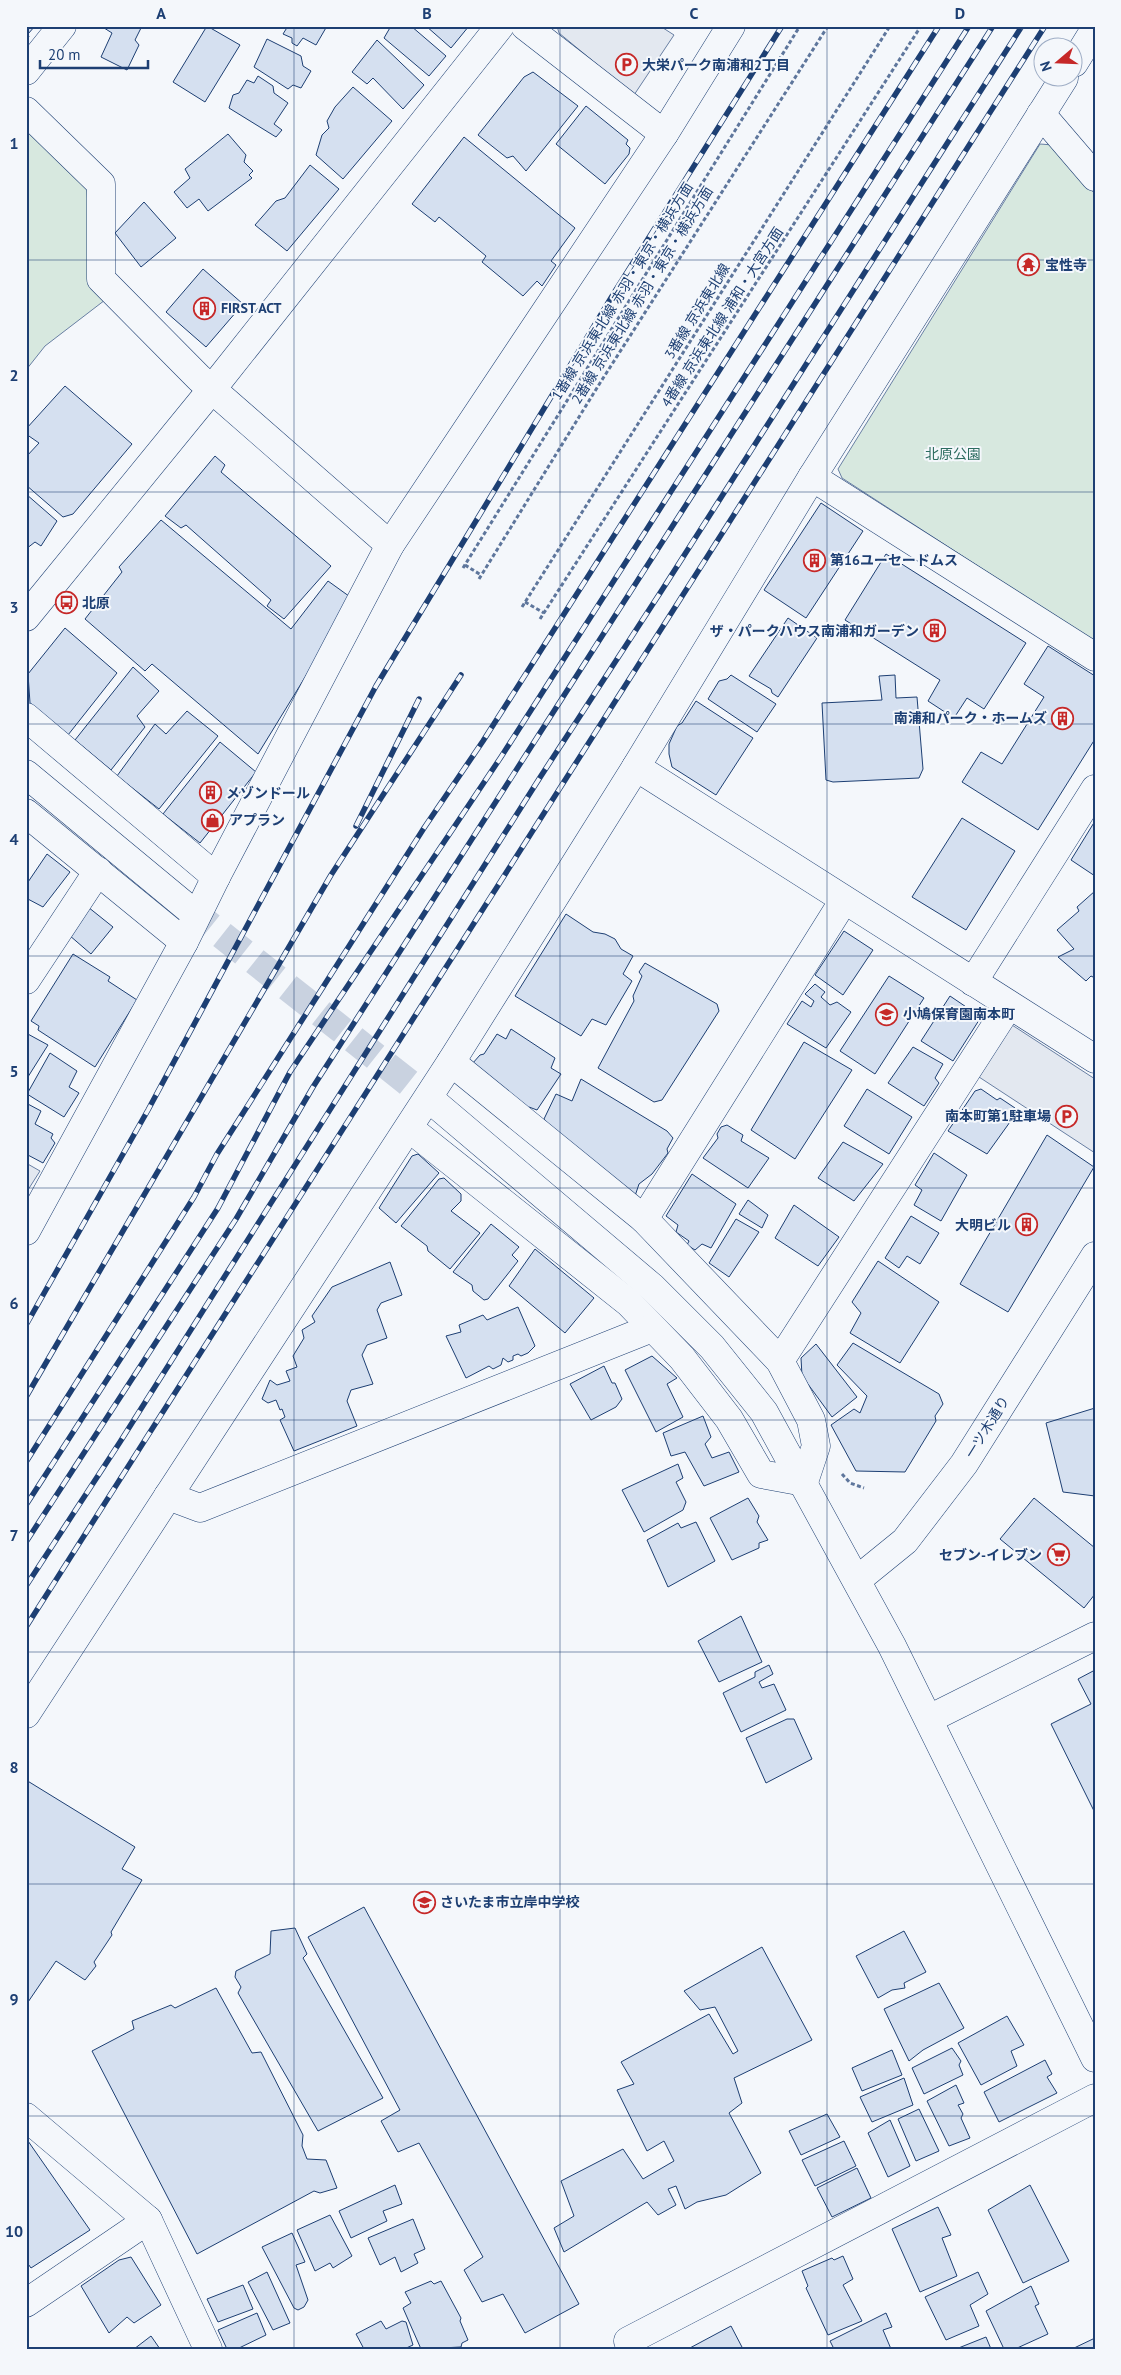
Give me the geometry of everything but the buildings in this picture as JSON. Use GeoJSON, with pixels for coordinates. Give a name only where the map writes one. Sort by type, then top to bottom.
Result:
{"type":"FeatureCollection","features":[{"type":"Feature","properties":{"kind":"street"},"geometry":{"type":"LineString","coordinates":[[26,71],[62,26]]}},
{"type":"Feature","properties":{"kind":"street"},"geometry":{"type":"LineString","coordinates":[[26,617],[212,389],[500,26]]}},
{"type":"Feature","properties":{"kind":"street"},"geometry":{"type":"LineString","coordinates":[[525,26],[664,134]]}},
{"type":"Feature","properties":{"kind":"street"},"geometry":{"type":"LineString","coordinates":[[26,1231],[216,877],[390,545],[664,134],[731,26]]}},
{"type":"Feature","properties":{"kind":"street"},"geometry":{"type":"LineString","coordinates":[[1084,47],[1095,29]]}},
{"type":"Feature","properties":{"kind":"street"},"geometry":{"type":"LineString","coordinates":[[26,1714],[168,1496],[421,1117],[446,1070],[636,767],[812,477],[1058,88]]}},
{"type":"Feature","properties":{"kind":"street"},"geometry":{"type":"LineString","coordinates":[[26,111],[101,184],[101,279],[212,389],[390,545]]}},
{"type":"Feature","properties":{"kind":"street"},"geometry":{"type":"LineString","coordinates":[[1042,114],[1095,177]]}},
{"type":"Feature","properties":{"kind":"street"},"geometry":{"type":"LineString","coordinates":[[812,477],[1095,657]]}},
{"type":"Feature","properties":{"kind":"street"},"geometry":{"type":"LineString","coordinates":[[26,717],[216,877]]}},
{"type":"Feature","properties":{"kind":"street"},"geometry":{"type":"LineString","coordinates":[[636,767],[1095,1059]]}},
{"type":"Feature","properties":{"kind":"street"},"geometry":{"type":"LineString","coordinates":[[26,774],[189,925]]}},
{"type":"Feature","properties":{"kind":"street"},"geometry":{"type":"LineString","coordinates":[[972,982],[1095,789]]}},
{"type":"Feature","properties":{"kind":"street"},"geometry":{"type":"LineString","coordinates":[[26,813],[98,870],[189,925]]}},
{"type":"Feature","properties":{"kind":"street"},"geometry":{"type":"LineString","coordinates":[[26,980],[98,870]]}},
{"type":"Feature","properties":{"kind":"street"},"geometry":{"type":"LineString","coordinates":[[644,1219],[844,900]]}},
{"type":"Feature","properties":{"kind":"street"},"geometry":{"type":"LineString","coordinates":[[780,1361],[1009,1005]]}},
{"type":"Feature","properties":{"kind":"street"},"geometry":{"type":"LineString","coordinates":[[446,1070],[644,1219],[780,1361],[811,1420],[816,1446],[804,1482]]}},
{"type":"Feature","properties":{"kind":"street"},"geometry":{"type":"LineString","coordinates":[[421,1117],[629,1303],[682,1358],[729,1419],[761,1474],[804,1482]]}},
{"type":"Feature","properties":{"kind":"street"},"geometry":{"type":"LineString","coordinates":[[421,1117],[652,1287],[712,1347],[764,1412],[857,1580],[929,1719],[1095,2058]]}},
{"type":"Feature","properties":{"kind":"street","name":"一ツ木通り"},"geometry":{"type":"LineString","coordinates":[[857,1580],[906,1541],[964,1464],[1095,1256]]}},
{"type":"Feature","properties":{"kind":"street"},"geometry":{"type":"LineString","coordinates":[[168,1496],[200,1508],[652,1328]]}},
{"type":"Feature","properties":{"kind":"street"},"geometry":{"type":"LineString","coordinates":[[929,1719],[1095,1636]]}},
{"type":"Feature","properties":{"kind":"street"},"geometry":{"type":"LineString","coordinates":[[631,2349],[628,2341],[1095,2098]]}},
{"type":"Feature","properties":{"kind":"street"},"geometry":{"type":"LineString","coordinates":[[26,2117],[148,2220],[208,2349]]}},
{"type":"Feature","properties":{"kind":"street"},"geometry":{"type":"LineString","coordinates":[[26,2303],[148,2220]]}},
{"type":"Feature","properties":{"kind":"path","name":"1番線 京浜東北線 赤羽・東京・横浜方面"},"geometry":{"type":"LineString","coordinates":[[482,575],[464,566],[800,26]]}},
{"type":"Feature","properties":{"kind":"path","name":"2番線 京浜東北線 赤羽・東京・横浜方面"},"geometry":{"type":"LineString","coordinates":[[479,579],[600,383],[828,26]]}},
{"type":"Feature","properties":{"kind":"path","name":"3番線 京浜東北線"},"geometry":{"type":"LineString","coordinates":[[522,607],[890,26]]}},
{"type":"Feature","properties":{"kind":"path"},"geometry":{"type":"LineString","coordinates":[[915,26],[920,28]]}},
{"type":"Feature","properties":{"kind":"path","name":"4番線 京浜東北線 浦和・大宮方面"},"geometry":{"type":"LineString","coordinates":[[540,619],[920,28]]}},
{"type":"Feature","properties":{"kind":"path"},"geometry":{"type":"LineString","coordinates":[[525,602],[544,613]]}},
{"type":"Feature","properties":{"kind":"green space"},"geometry":{"type":"Polygon","coordinates":[[[26,128],[87,186],[91,282],[105,300],[45,346],[26,370],[26,128]]]}},
{"type":"Feature","properties":{"kind":"green space","name":"北原公園"},"geometry":{"type":"Polygon","coordinates":[[[1040,144],[1053,145],[1095,194],[1095,642],[842,478],[838,469],[1040,144]]]}},
{"type":"Feature","properties":{"kind":"shaded area","name":"大栄パーク南浦和2丁目"},"geometry":{"type":"Polygon","coordinates":[[[557,26],[660,26],[674,35],[634,95],[559,33],[557,26]]]}},
{"type":"Feature","properties":{"kind":"shaded area","name":"南本町第1駐車場"},"geometry":{"type":"Polygon","coordinates":[[[1012,1025],[1095,1079],[1095,1153],[979,1077],[1012,1025]]]}},
{"type":"Feature","properties":{"kind":"shaded area"},"geometry":{"type":"Polygon","coordinates":[[[26,1163],[40,1171],[26,1193],[26,1163]]]}},
{"type":"Feature","properties":{"kind":"tunnel"},"geometry":{"type":"LineString","coordinates":[[189,909],[438,1106]]}},
{"type":"Feature","properties":{"kind":"railway"},"geometry":{"type":"LineString","coordinates":[[26,1325],[148,1110],[376,686],[614,293],[782,26]]}},
{"type":"Feature","properties":{"kind":"railway"},"geometry":{"type":"LineString","coordinates":[[26,1462],[194,1197],[217,1154],[424,828],[483,741],[939,26]]}},
{"type":"Feature","properties":{"kind":"railway"},"geometry":{"type":"LineString","coordinates":[[26,1505],[218,1208],[290,1072],[501,757],[969,26]]}},
{"type":"Feature","properties":{"kind":"railway"},"geometry":{"type":"LineString","coordinates":[[26,1542],[236,1219],[313,1087],[993,26]]}},
{"type":"Feature","properties":{"kind":"railway"},"geometry":{"type":"LineString","coordinates":[[26,1586],[120,1442],[539,779],[1022,26]]}},
{"type":"Feature","properties":{"kind":"railway"},"geometry":{"type":"LineString","coordinates":[[26,1627],[1045,26]]}},
{"type":"Feature","properties":{"kind":"railway"},"geometry":{"type":"LineString","coordinates":[[26,1397],[331,875],[461,675]]}},
{"type":"Feature","properties":{"kind":"railway"},"geometry":{"type":"LineString","coordinates":[[356,826],[419,699]]}},
{"type":"Feature","properties":{"kind":"place","name":"大栄パーク南浦和2丁目"},"geometry":{"type":"Point","coordinates":[626,65]}},
{"type":"Feature","properties":{"kind":"place","name":"宝性寺"},"geometry":{"type":"Point","coordinates":[1029,265]}},
{"type":"Feature","properties":{"kind":"place","name":"FIRST ACT"},"geometry":{"type":"Point","coordinates":[205,308]}},
{"type":"Feature","properties":{"kind":"place","name":"第16ユーセードムス"},"geometry":{"type":"Point","coordinates":[814,560]}},
{"type":"Feature","properties":{"kind":"place","name":"北原"},"geometry":{"type":"Point","coordinates":[66,603]}},
{"type":"Feature","properties":{"kind":"place","name":"ザ・パークハウス南浦和ガーデン"},"geometry":{"type":"Point","coordinates":[935,631]}},
{"type":"Feature","properties":{"kind":"place","name":"南浦和パーク・ホームズ"},"geometry":{"type":"Point","coordinates":[1063,718]}},
{"type":"Feature","properties":{"kind":"place","name":"メゾンドール"},"geometry":{"type":"Point","coordinates":[210,793]}},
{"type":"Feature","properties":{"kind":"place","name":"アプラン"},"geometry":{"type":"Point","coordinates":[213,820]}},
{"type":"Feature","properties":{"kind":"place","name":"小鳩保育園南本町"},"geometry":{"type":"Point","coordinates":[887,1014]}},
{"type":"Feature","properties":{"kind":"place","name":"南本町第1駐車場"},"geometry":{"type":"Point","coordinates":[1067,1116]}},
{"type":"Feature","properties":{"kind":"place","name":"大明ビル"},"geometry":{"type":"Point","coordinates":[1027,1225]}},
{"type":"Feature","properties":{"kind":"place","name":"セブン-イレブン"},"geometry":{"type":"Point","coordinates":[1058,1555]}},
{"type":"Feature","properties":{"kind":"place","name":"さいたま市立岸中学校"},"geometry":{"type":"Point","coordinates":[424,1902]}}]}
